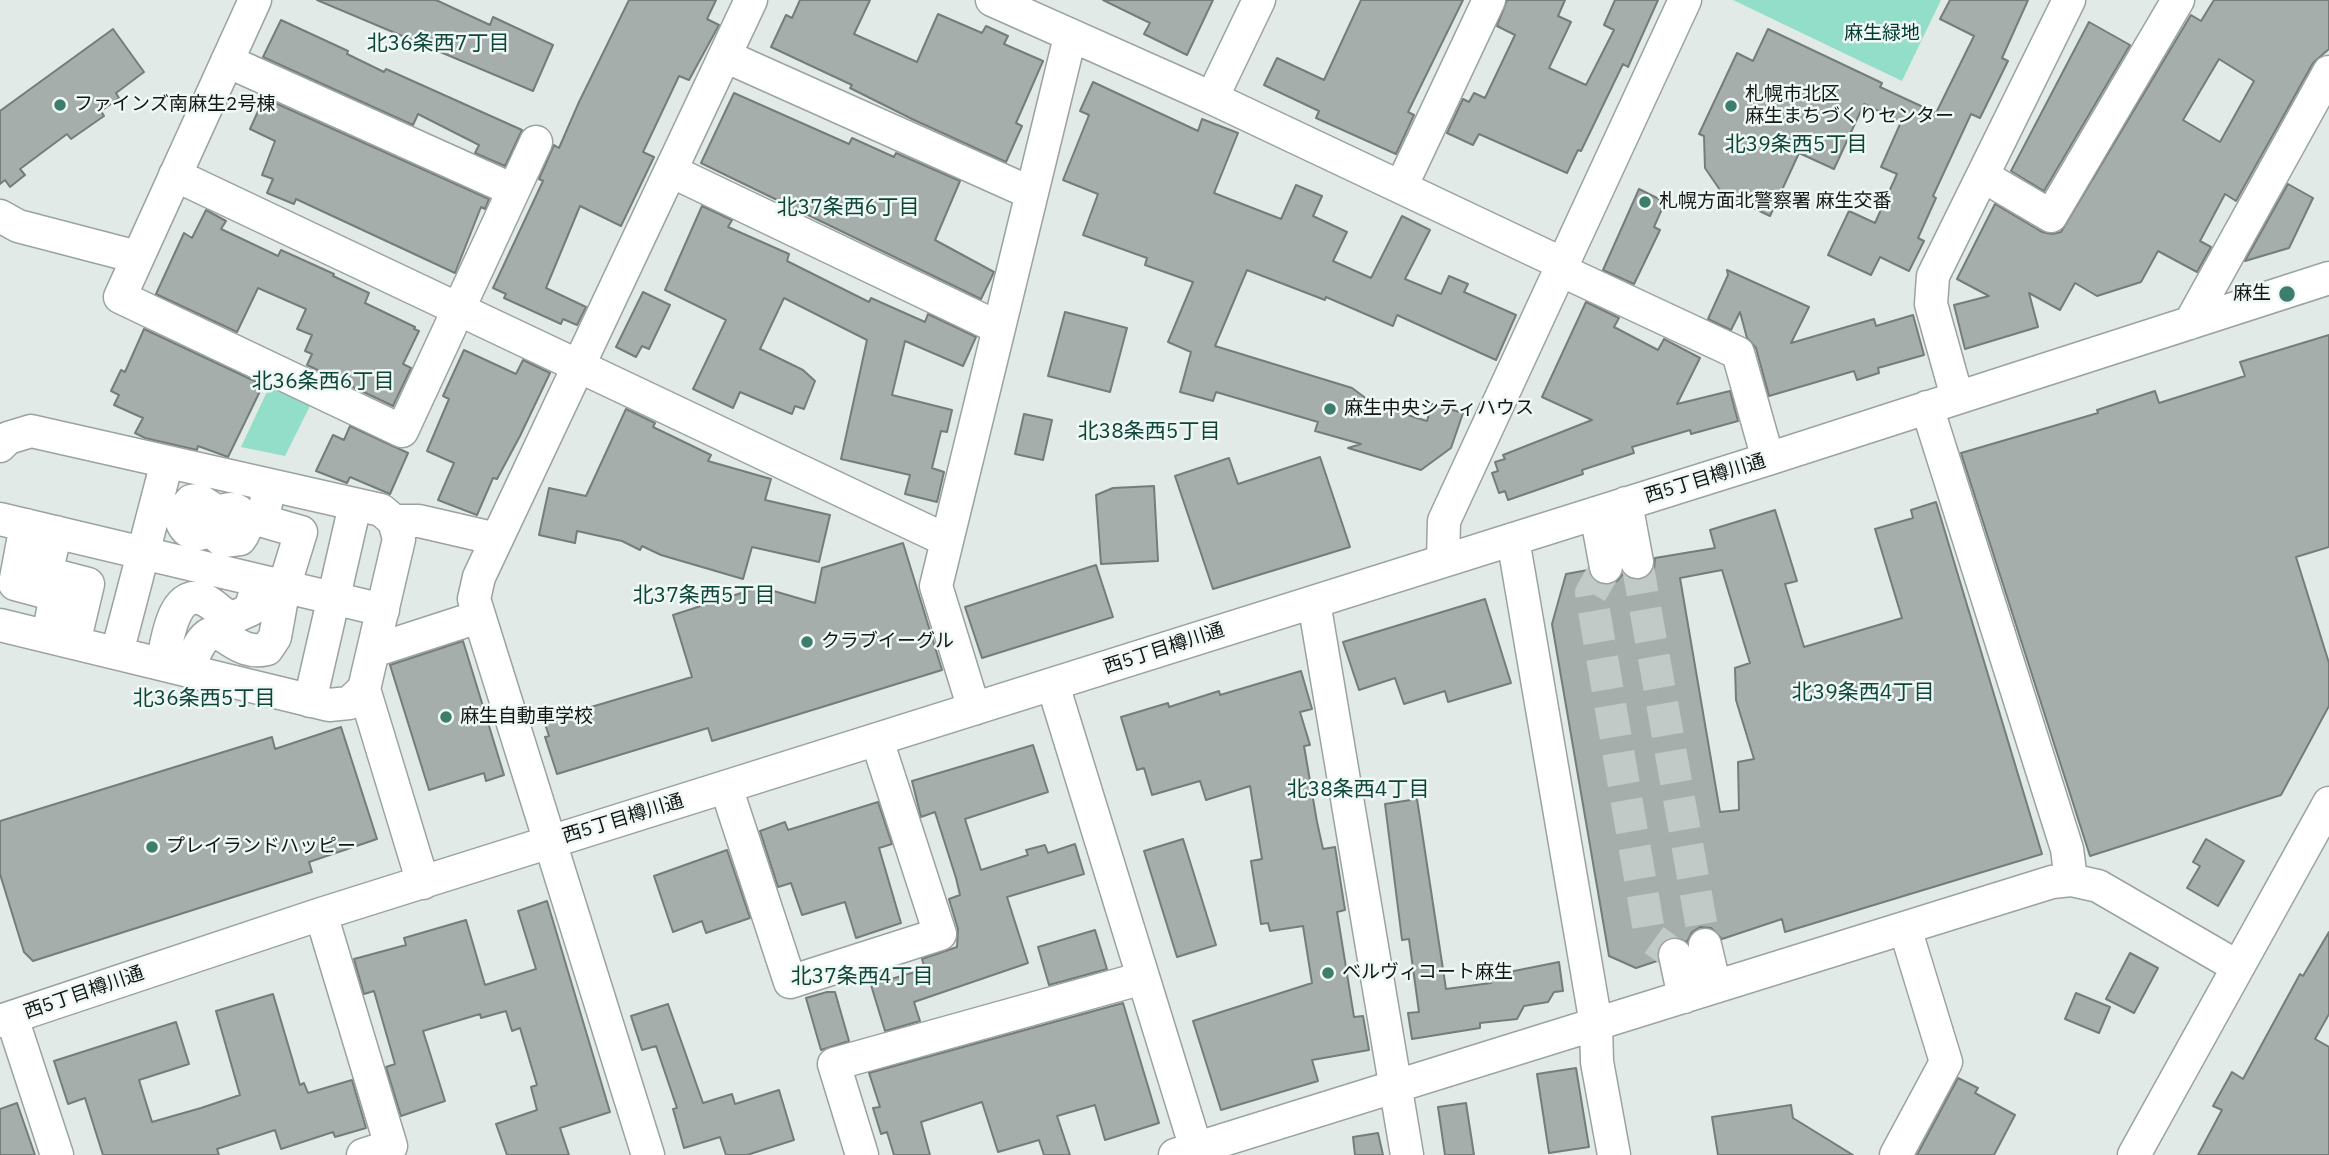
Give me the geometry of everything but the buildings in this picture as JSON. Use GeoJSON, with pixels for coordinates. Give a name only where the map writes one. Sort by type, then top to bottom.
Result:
{"type":"FeatureCollection","features":[{"type":"Feature","properties":{"kind":"street"},"geometry":{"type":"LineString","coordinates":[[255,0],[120,298],[402,431],[461,309],[536,142]]}},
{"type":"Feature","properties":{"kind":"street"},"geometry":{"type":"LineString","coordinates":[[648,1155],[474,598],[479,577],[751,0]]}},
{"type":"Feature","properties":{"kind":"street"},"geometry":{"type":"LineString","coordinates":[[992,0],[1212,98],[1401,187],[1561,263],[1571,275],[1738,353],[1768,459]]}},
{"type":"Feature","properties":{"kind":"street"},"geometry":{"type":"LineString","coordinates":[[1212,98],[1259,0]]}},
{"type":"Feature","properties":{"kind":"street"},"geometry":{"type":"LineString","coordinates":[[1401,187],[1489,0]]}},
{"type":"Feature","properties":{"kind":"street"},"geometry":{"type":"LineString","coordinates":[[1443,560],[1444,521],[1561,263],[1685,0]]}},
{"type":"Feature","properties":{"kind":"street"},"geometry":{"type":"LineString","coordinates":[[1957,397],[1931,304],[1933,276],[2069,0]]}},
{"type":"Feature","properties":{"kind":"street"},"geometry":{"type":"LineString","coordinates":[[1983,176],[2051,216],[2178,0]]}},
{"type":"Feature","properties":{"kind":"street"},"geometry":{"type":"LineString","coordinates":[[974,709],[936,586],[1070,37]]}},
{"type":"Feature","properties":{"kind":"street"},"geometry":{"type":"LineString","coordinates":[[725,56],[1031,193]]}},
{"type":"Feature","properties":{"kind":"street"},"geometry":{"type":"LineString","coordinates":[[227,61],[513,190]]}},
{"type":"Feature","properties":{"kind":"street"},"geometry":{"type":"LineString","coordinates":[[2190,323],[2329,72]]}},
{"type":"Feature","properties":{"kind":"street"},"geometry":{"type":"LineString","coordinates":[[671,171],[999,328]]}},
{"type":"Feature","properties":{"kind":"street"},"geometry":{"type":"LineString","coordinates":[[175,175],[946,540]]}},
{"type":"Feature","properties":{"kind":"street"},"geometry":{"type":"LineString","coordinates":[[0,216],[18,226],[137,257]]}},
{"type":"Feature","properties":{"kind":"street","name":"西5丁目樽川通"},"geometry":{"type":"LineString","coordinates":[[6,1019],[321,914],[1768,459],[2329,278]]}},
{"type":"Feature","properties":{"kind":"street"},"geometry":{"type":"LineString","coordinates":[[1927,407],[2067,849],[2071,880]]}},
{"type":"Feature","properties":{"kind":"street"},"geometry":{"type":"LineString","coordinates":[[0,446],[8,438],[31,431],[167,462],[262,521],[301,532],[272,584],[250,610],[232,618],[196,597],[183,601],[175,611],[175,667]]}},
{"type":"Feature","properties":{"kind":"street"},"geometry":{"type":"LineString","coordinates":[[117,653],[144,553],[168,510],[167,462]]}},
{"type":"Feature","properties":{"kind":"street"},"geometry":{"type":"LineString","coordinates":[[168,510],[199,500],[213,509],[235,503],[355,505],[381,510],[394,521],[398,539],[364,689],[423,883]]}},
{"type":"Feature","properties":{"kind":"street"},"geometry":{"type":"LineString","coordinates":[[1626,503],[1637,562]]}},
{"type":"Feature","properties":{"kind":"street"},"geometry":{"type":"LineString","coordinates":[[310,701],[355,505]]}},
{"type":"Feature","properties":{"kind":"street"},"geometry":{"type":"LineString","coordinates":[[1596,513],[1606,567]]}},
{"type":"Feature","properties":{"kind":"street"},"geometry":{"type":"LineString","coordinates":[[394,521],[419,520],[497,539]]}},
{"type":"Feature","properties":{"kind":"street"},"geometry":{"type":"LineString","coordinates":[[27,526],[383,610]]}},
{"type":"Feature","properties":{"kind":"street"},"geometry":{"type":"LineString","coordinates":[[27,526],[46,573],[88,584],[61,639]]}},
{"type":"Feature","properties":{"kind":"street"},"geometry":{"type":"LineString","coordinates":[[1513,539],[1596,1024],[1597,1062],[1614,1155]]}},
{"type":"Feature","properties":{"kind":"street"},"geometry":{"type":"LineString","coordinates":[[175,667],[208,634],[222,633],[233,639],[242,649],[255,652],[267,649],[275,637],[272,584]]}},
{"type":"Feature","properties":{"kind":"street"},"geometry":{"type":"LineString","coordinates":[[1314,601],[1407,1155]]}},
{"type":"Feature","properties":{"kind":"street"},"geometry":{"type":"LineString","coordinates":[[373,652],[478,617]]}},
{"type":"Feature","properties":{"kind":"street"},"geometry":{"type":"LineString","coordinates":[[0,625],[329,705],[349,703],[364,689]]}},
{"type":"Feature","properties":{"kind":"street"},"geometry":{"type":"LineString","coordinates":[[1052,685],[1143,978],[1190,1153],[1396,1086],[2052,882],[2071,880],[2098,886],[2238,967]]}},
{"type":"Feature","properties":{"kind":"street"},"geometry":{"type":"LineString","coordinates":[[726,788],[790,982],[940,934],[877,740]]}},
{"type":"Feature","properties":{"kind":"street"},"geometry":{"type":"LineString","coordinates":[[2134,1155],[2329,803]]}},
{"type":"Feature","properties":{"kind":"street"},"geometry":{"type":"LineString","coordinates":[[321,914],[391,1146],[363,1155]]}},
{"type":"Feature","properties":{"kind":"street"},"geometry":{"type":"LineString","coordinates":[[1896,1155],[1946,1062],[1905,928]]}},
{"type":"Feature","properties":{"kind":"street"},"geometry":{"type":"LineString","coordinates":[[1706,945],[1715,987]]}},
{"type":"Feature","properties":{"kind":"street"},"geometry":{"type":"LineString","coordinates":[[1675,955],[1684,997]]}},
{"type":"Feature","properties":{"kind":"street"},"geometry":{"type":"LineString","coordinates":[[862,1155],[834,1064],[1143,978]]}},
{"type":"Feature","properties":{"kind":"street"},"geometry":{"type":"LineString","coordinates":[[6,1019],[58,1155]]}},
{"type":"Feature","properties":{"kind":"green space","name":"麻生緑地"},"geometry":{"type":"Polygon","coordinates":[[[1733,0],[1941,0],[1902,81],[1733,0]]]}},
{"type":"Feature","properties":{"kind":"green space"},"geometry":{"type":"Polygon","coordinates":[[[272,381],[314,398],[285,456],[241,447],[272,381]]]}},
{"type":"Feature","properties":{"kind":"tunnel"},"geometry":{"type":"LineString","coordinates":[[1637,562],[1705,945]]}},
{"type":"Feature","properties":{"kind":"tunnel"},"geometry":{"type":"LineString","coordinates":[[1606,567],[1591,593],[1650,937],[1675,955]]}},
{"type":"Feature","properties":{"kind":"place","name":"ファインズ南麻生2号棟"},"geometry":{"type":"Point","coordinates":[60,105]}},
{"type":"Feature","properties":{"kind":"place","name":"札幌市北区 麻生まちづくりセンター"},"geometry":{"type":"Point","coordinates":[1731,106]}},
{"type":"Feature","properties":{"kind":"place","name":"札幌方面北警察署 麻生交番"},"geometry":{"type":"Point","coordinates":[1645,202]}},
{"type":"Feature","properties":{"kind":"place","name":"麻生"},"geometry":{"type":"Point","coordinates":[2287,294]}},
{"type":"Feature","properties":{"kind":"place","name":"麻生中央シティハウス"},"geometry":{"type":"Point","coordinates":[1330,409]}},
{"type":"Feature","properties":{"kind":"place","name":"クラブイーグル"},"geometry":{"type":"Point","coordinates":[807,642]}},
{"type":"Feature","properties":{"kind":"place","name":"麻生自動車学校"},"geometry":{"type":"Point","coordinates":[446,717]}},
{"type":"Feature","properties":{"kind":"place","name":"プレイランドハッピー"},"geometry":{"type":"Point","coordinates":[152,847]}},
{"type":"Feature","properties":{"kind":"place","name":"ベルヴィコート麻生"},"geometry":{"type":"Point","coordinates":[1328,973]}},
{"type":"Feature","properties":{"kind":"district","name":"北36条西7丁目"},"geometry":{"type":"Point","coordinates":[438,44]}},
{"type":"Feature","properties":{"kind":"district","name":"北39条西5丁目"},"geometry":{"type":"Point","coordinates":[1796,145]}},
{"type":"Feature","properties":{"kind":"district","name":"北37条西6丁目"},"geometry":{"type":"Point","coordinates":[848,208]}},
{"type":"Feature","properties":{"kind":"district","name":"北36条西6丁目"},"geometry":{"type":"Point","coordinates":[323,382]}},
{"type":"Feature","properties":{"kind":"district","name":"北38条西5丁目"},"geometry":{"type":"Point","coordinates":[1149,432]}},
{"type":"Feature","properties":{"kind":"district","name":"北37条西5丁目"},"geometry":{"type":"Point","coordinates":[704,596]}},
{"type":"Feature","properties":{"kind":"district","name":"北39条西4丁目"},"geometry":{"type":"Point","coordinates":[1863,693]}},
{"type":"Feature","properties":{"kind":"district","name":"北36条西5丁目"},"geometry":{"type":"Point","coordinates":[204,699]}},
{"type":"Feature","properties":{"kind":"district","name":"北38条西4丁目"},"geometry":{"type":"Point","coordinates":[1358,790]}},
{"type":"Feature","properties":{"kind":"district","name":"北37条西4丁目"},"geometry":{"type":"Point","coordinates":[862,977]}}]}
